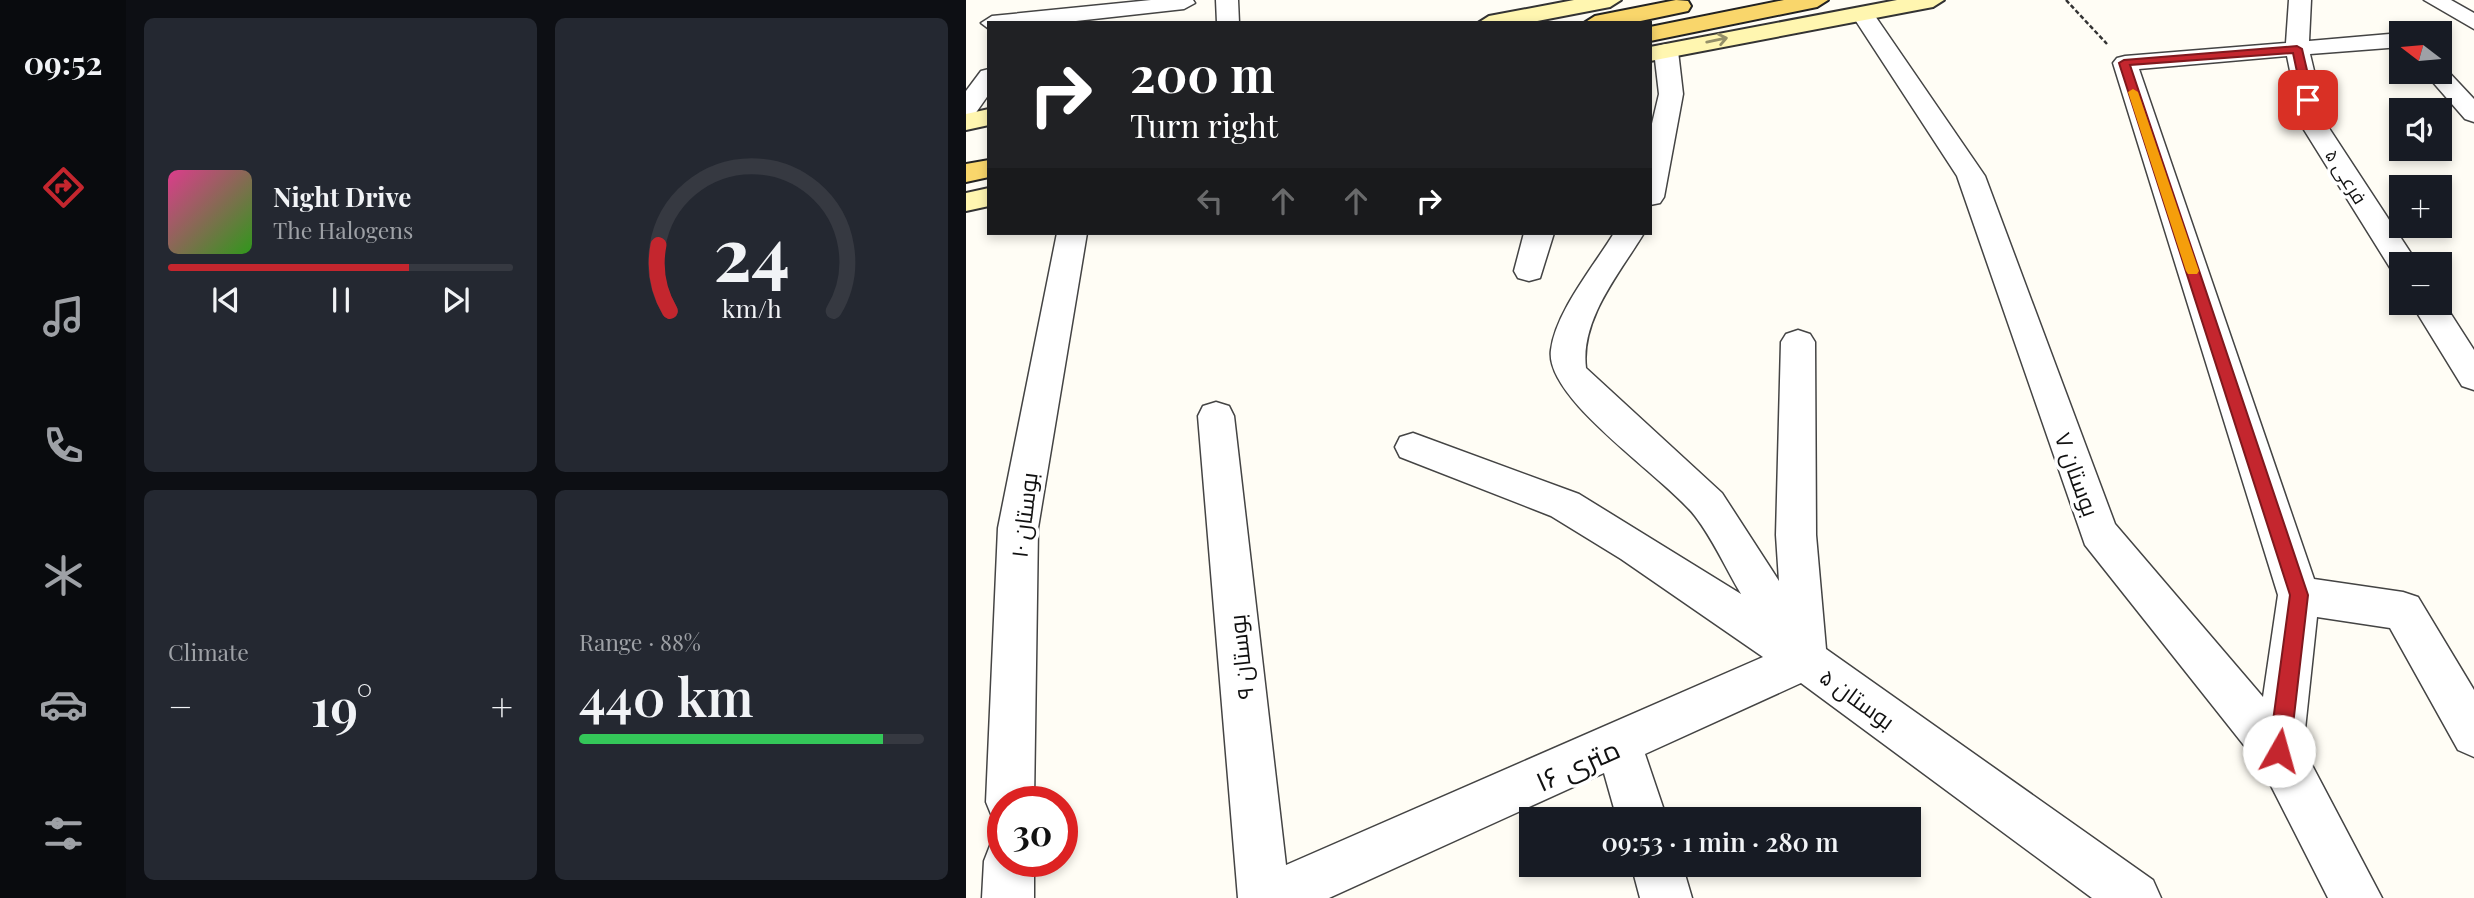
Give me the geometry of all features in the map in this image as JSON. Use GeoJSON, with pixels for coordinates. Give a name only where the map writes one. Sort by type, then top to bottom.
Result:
{"type":"FeatureCollection","features":[{"type":"Feature","properties":{"kind":"main road"},"geometry":{"type":"LineString","coordinates":[[1500,21],[1610,0]]}},
{"type":"Feature","properties":{"kind":"main road"},"geometry":{"type":"LineString","coordinates":[[1605,21],[1709,0]]}},
{"type":"Feature","properties":{"kind":"main road"},"geometry":{"type":"LineString","coordinates":[[1656,46],[1817,0]]}},
{"type":"Feature","properties":{"kind":"main road"},"geometry":{"type":"LineString","coordinates":[[1656,46],[1863,15],[1933,0]]}},
{"type":"Feature","properties":{"kind":"main road"},"geometry":{"type":"LineString","coordinates":[[966,122],[987,117]]}},
{"type":"Feature","properties":{"kind":"main road"},"geometry":{"type":"LineString","coordinates":[[966,147],[987,143]]}},
{"type":"Feature","properties":{"kind":"main road"},"geometry":{"type":"LineString","coordinates":[[966,173],[987,168]]}},
{"type":"Feature","properties":{"kind":"main road"},"geometry":{"type":"LineString","coordinates":[[966,202],[987,197]]}},
{"type":"Feature","properties":{"kind":"street"},"geometry":{"type":"LineString","coordinates":[[1227,0],[1228,21]]}},
{"type":"Feature","properties":{"kind":"street","name":"فرعی ۵"},"geometry":{"type":"LineString","coordinates":[[2300,0],[2297,49],[2314,125],[2395,252]]}},
{"type":"Feature","properties":{"kind":"street"},"geometry":{"type":"LineString","coordinates":[[2435,0],[2474,22]]}},
{"type":"Feature","properties":{"kind":"street"},"geometry":{"type":"LineString","coordinates":[[1026,21],[1183,8]]}},
{"type":"Feature","properties":{"kind":"street","name":"بوستان ۷"},"geometry":{"type":"LineString","coordinates":[[1863,15],[1972,176],[2099,533],[2279,751],[2356,898]]}},
{"type":"Feature","properties":{"kind":"street"},"geometry":{"type":"LineString","coordinates":[[966,26],[987,23]]}},
{"type":"Feature","properties":{"kind":"street"},"geometry":{"type":"LineString","coordinates":[[2452,35],[2474,33]]}},
{"type":"Feature","properties":{"kind":"street"},"geometry":{"type":"LineString","coordinates":[[2279,751],[2299,595],[2124,63],[2389,41]]}},
{"type":"Feature","properties":{"kind":"street"},"geometry":{"type":"LineString","coordinates":[[1652,179],[1660,107],[1671,94],[1656,46]]}},
{"type":"Feature","properties":{"kind":"street"},"geometry":{"type":"LineString","coordinates":[[966,109],[987,79]]}},
{"type":"Feature","properties":{"kind":"street"},"geometry":{"type":"LineString","coordinates":[[2447,84],[2474,114]]}},
{"type":"Feature","properties":{"kind":"street","name":"بوستان ۱۰"},"geometry":{"type":"LineString","coordinates":[[1010,786],[1018,528],[1072,235]]}},
{"type":"Feature","properties":{"kind":"street"},"geometry":{"type":"LineString","coordinates":[[1529,271],[1538,235]]}},
{"type":"Feature","properties":{"kind":"street"},"geometry":{"type":"LineString","coordinates":[[1628,235],[1573,326],[1567,352],[1569,372],[1591,397],[1708,504],[1805,660]]}},
{"type":"Feature","properties":{"kind":"street"},"geometry":{"type":"LineString","coordinates":[[2435,315],[2474,377]]}},
{"type":"Feature","properties":{"kind":"street","name":"بوستان ۵"},"geometry":{"type":"LineString","coordinates":[[1798,342],[1796,535],[1805,660],[2135,898]]}},
{"type":"Feature","properties":{"kind":"street","name":"بوستان ۹"},"geometry":{"type":"LineString","coordinates":[[1216,416],[1267,898]]}},
{"type":"Feature","properties":{"kind":"street"},"geometry":{"type":"LineString","coordinates":[[1413,447],[1565,505],[1635,547],[1805,660]]}},
{"type":"Feature","properties":{"kind":"street"},"geometry":{"type":"LineString","coordinates":[[2299,595],[2403,611],[2474,734]]}},
{"type":"Feature","properties":{"kind":"street","name":"۱۶ متری"},"geometry":{"type":"LineString","coordinates":[[1267,898],[1619,745],[1805,660]]}},
{"type":"Feature","properties":{"kind":"street"},"geometry":{"type":"LineString","coordinates":[[1619,745],[1638,807]]}},
{"type":"Feature","properties":{"kind":"street"},"geometry":{"type":"LineString","coordinates":[[1008,898],[1009,877]]}},
{"type":"Feature","properties":{"kind":"street"},"geometry":{"type":"LineString","coordinates":[[1660,877],[1666,898]]}},
{"type":"Feature","properties":{"kind":"path"},"geometry":{"type":"LineString","coordinates":[[2066,0],[2124,63]]}},
{"type":"Feature","properties":{"kind":"slow traffic"},"geometry":{"type":"LineString","coordinates":[[2133,92],[2192,271]]}},
{"type":"Feature","properties":{"kind":"route"},"geometry":{"type":"LineString","coordinates":[[2279,751],[2299,595],[2124,63],[2297,49],[2308,100]]}}]}
